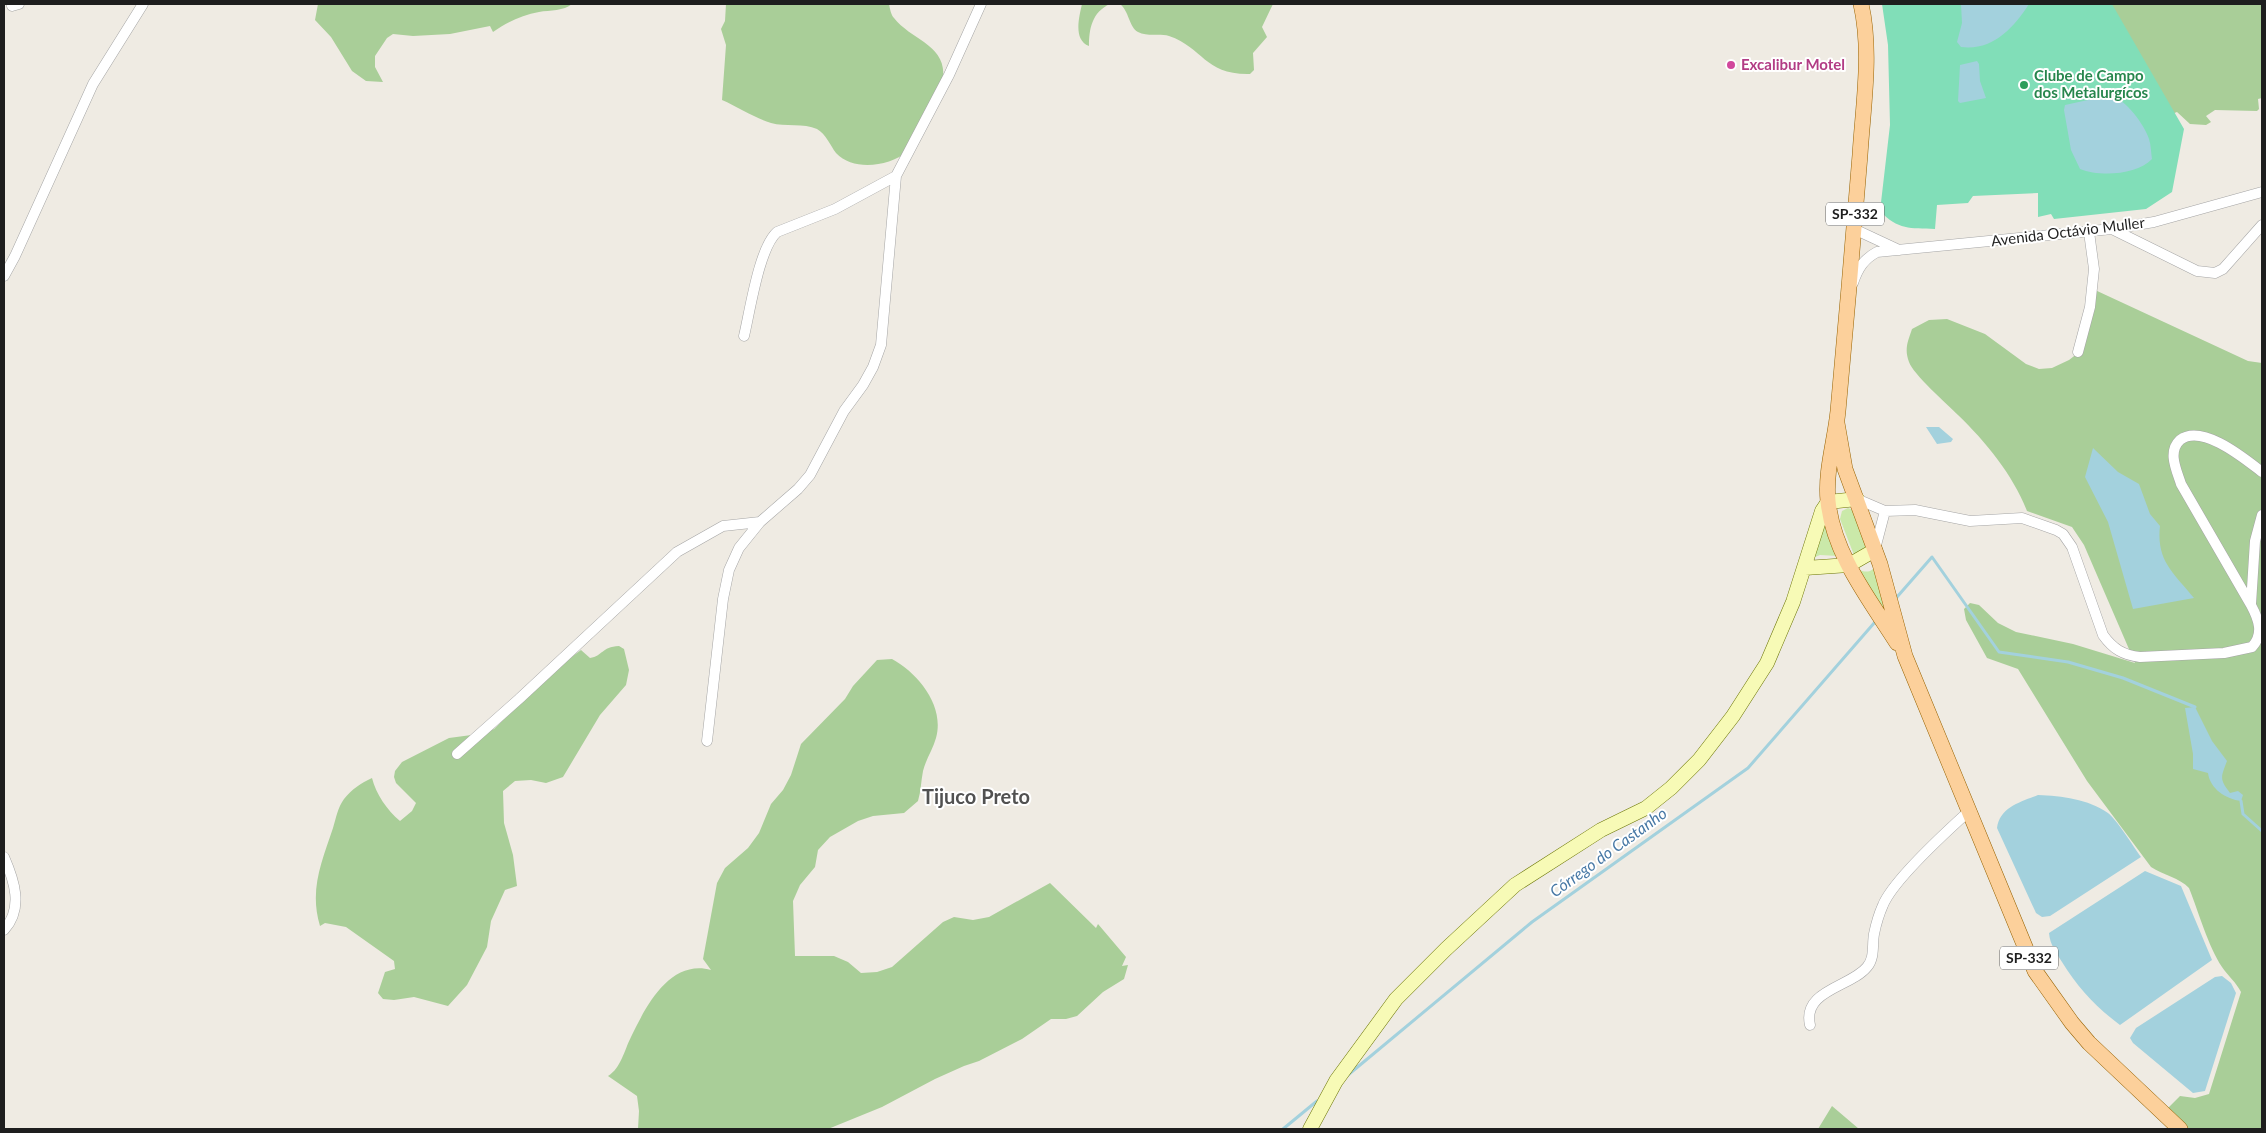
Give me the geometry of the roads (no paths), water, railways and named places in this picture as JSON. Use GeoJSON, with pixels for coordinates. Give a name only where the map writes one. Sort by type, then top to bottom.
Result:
{"type":"FeatureCollection","features":[{"type":"Feature","properties":{"kind":"main road","name":"SP-332"},"geometry":{"type":"LineString","coordinates":[[1861,4],[1866,61],[1848,307],[1837,424],[1830,467],[1828,502],[1839,542],[1849,566],[1905,656]]}},
{"type":"Feature","properties":{"kind":"main road","name":"SP-332"},"geometry":{"type":"LineString","coordinates":[[1837,424],[1845,469],[1875,550],[1905,656],[2035,971],[2072,1023],[2089,1043],[2180,1129]]}},
{"type":"Feature","properties":{"kind":"main road"},"geometry":{"type":"LineString","coordinates":[[1310,1129],[1336,1081],[1396,998],[1446,949],[1515,885],[1601,830],[1646,808],[1671,788],[1699,760],[1733,716],[1767,663],[1783,628],[1805,568],[1822,511],[1828,502],[1857,499]]}},
{"type":"Feature","properties":{"kind":"main road"},"geometry":{"type":"LineString","coordinates":[[1805,568],[1849,566],[1875,550]]}},
{"type":"Feature","properties":{"kind":"street"},"geometry":{"type":"LineString","coordinates":[[4,276],[15,256],[93,84],[143,4]]}},
{"type":"Feature","properties":{"kind":"street"},"geometry":{"type":"LineString","coordinates":[[707,741],[723,599],[729,570],[739,548],[760,522],[798,490],[810,475],[844,411],[873,367],[881,345],[896,176],[949,76],[981,4]]}},
{"type":"Feature","properties":{"kind":"street"},"geometry":{"type":"LineString","coordinates":[[744,336],[762,260],[770,238],[777,232],[835,209],[896,176]]}},
{"type":"Feature","properties":{"kind":"street","name":"Avenida Octávio Muller"},"geometry":{"type":"LineString","coordinates":[[1848,307],[1854,281],[1860,266],[1868,257],[1877,252],[2112,229],[2154,222],[2262,192]]}},
{"type":"Feature","properties":{"kind":"street"},"geometry":{"type":"LineString","coordinates":[[2112,229],[2197,270],[2215,273],[2223,269],[2262,225]]}},
{"type":"Feature","properties":{"kind":"street"},"geometry":{"type":"LineString","coordinates":[[1854,230],[1900,250]]}},
{"type":"Feature","properties":{"kind":"street"},"geometry":{"type":"LineString","coordinates":[[2078,352],[2090,307],[2094,269],[2089,232]]}},
{"type":"Feature","properties":{"kind":"street"},"geometry":{"type":"LineString","coordinates":[[1857,499],[1885,511],[1915,510],[1970,521],[2022,518],[2063,534],[2072,547],[2103,635],[2110,645],[2128,656],[2245,650],[2256,643],[2260,632],[2257,617],[2181,484],[2173,458],[2174,450],[2178,442],[2184,437],[2192,435],[2201,436],[2235,451],[2262,472]]}},
{"type":"Feature","properties":{"kind":"street"},"geometry":{"type":"LineString","coordinates":[[1875,550],[1885,511]]}},
{"type":"Feature","properties":{"kind":"street"},"geometry":{"type":"LineString","coordinates":[[2251,605],[2255,541],[2262,515]]}},
{"type":"Feature","properties":{"kind":"street"},"geometry":{"type":"LineString","coordinates":[[457,754],[527,692],[677,552],[723,526],[760,522]]}},
{"type":"Feature","properties":{"kind":"street"},"geometry":{"type":"LineString","coordinates":[[1810,1025],[1808,1016],[1812,1004],[1826,992],[1868,967],[1872,954],[1874,932],[1888,896],[1968,812]]}},
{"type":"Feature","properties":{"kind":"street"},"geometry":{"type":"LineString","coordinates":[[4,857],[16,888],[14,912],[10,923],[4,930]]}},
{"type":"Feature","properties":{"kind":"water"},"geometry":{"type":"Polygon","coordinates":[[[1961,4],[2029,4],[2009,30],[1992,42],[1972,47],[1961,47],[1957,42],[1962,23],[1961,4]]]}},
{"type":"Feature","properties":{"kind":"water"},"geometry":{"type":"Polygon","coordinates":[[[1977,61],[1979,64],[1980,81],[1986,98],[1960,103],[1958,101],[1960,65],[1977,61]]]}},
{"type":"Feature","properties":{"kind":"water"},"geometry":{"type":"Polygon","coordinates":[[[2111,95],[2123,102],[2143,126],[2150,141],[2152,159],[2128,171],[2108,174],[2088,172],[2080,169],[2071,150],[2064,110],[2065,105],[2111,95]]]}},
{"type":"Feature","properties":{"kind":"water"},"geometry":{"type":"Polygon","coordinates":[[[1926,427],[1939,427],[1953,439],[1951,442],[1937,444],[1926,427]]]}},
{"type":"Feature","properties":{"kind":"water"},"geometry":{"type":"Polygon","coordinates":[[[2093,448],[2118,472],[2139,484],[2150,514],[2160,526],[2159,538],[2164,558],[2173,573],[2194,598],[2133,609],[2108,522],[2085,477],[2093,448]]]}},
{"type":"Feature","properties":{"kind":"water"},"geometry":{"type":"Polygon","coordinates":[[[2195,707],[2212,741],[2227,761],[2222,774],[2224,784],[2230,793],[2238,791],[2243,795],[2241,801],[2224,795],[2215,788],[2209,779],[2208,773],[2193,769],[2193,754],[2185,708],[2195,707]]]}},
{"type":"Feature","properties":{"kind":"water"},"geometry":{"type":"Polygon","coordinates":[[[2038,795],[2074,799],[2100,808],[2116,821],[2141,857],[2050,916],[2042,917],[2036,913],[1997,828],[2002,815],[2007,810],[2018,803],[2038,795]]]}},
{"type":"Feature","properties":{"kind":"water"},"geometry":{"type":"Polygon","coordinates":[[[2145,871],[2181,886],[2212,960],[2120,1025],[2095,1004],[2074,980],[2054,948],[2049,933],[2145,871]]]}},
{"type":"Feature","properties":{"kind":"water"},"geometry":{"type":"Polygon","coordinates":[[[2222,976],[2231,983],[2236,993],[2205,1091],[2193,1093],[2133,1043],[2130,1038],[2136,1028],[2215,977],[2222,976]]]}},
{"type":"Feature","properties":{"kind":"waterway","name":"Córrego do Castanho"},"geometry":{"type":"LineString","coordinates":[[1897,597],[1932,557],[1999,652],[2068,662],[2123,678],[2195,707]]}},
{"type":"Feature","properties":{"kind":"waterway","name":"Córrego do Castanho"},"geometry":{"type":"LineString","coordinates":[[1348,1075],[1532,922],[1748,768],[1875,622]]}},
{"type":"Feature","properties":{"kind":"waterway","name":"Córrego do Castanho"},"geometry":{"type":"LineString","coordinates":[[2241,801],[2243,814],[2262,831]]}},
{"type":"Feature","properties":{"kind":"waterway","name":"Córrego do Castanho"},"geometry":{"type":"LineString","coordinates":[[1283,1129],[1317,1101]]}},
{"type":"Feature","properties":{"kind":"place","name":"Excalibur Motel"},"geometry":{"type":"Point","coordinates":[1731,65]}},
{"type":"Feature","properties":{"kind":"place","name":"Clube de Campo dos Metalurgícos"},"geometry":{"type":"Point","coordinates":[2024,85]}},
{"type":"Feature","properties":{"kind":"district","name":"Tijuco Preto"},"geometry":{"type":"Point","coordinates":[976,797]}}]}
